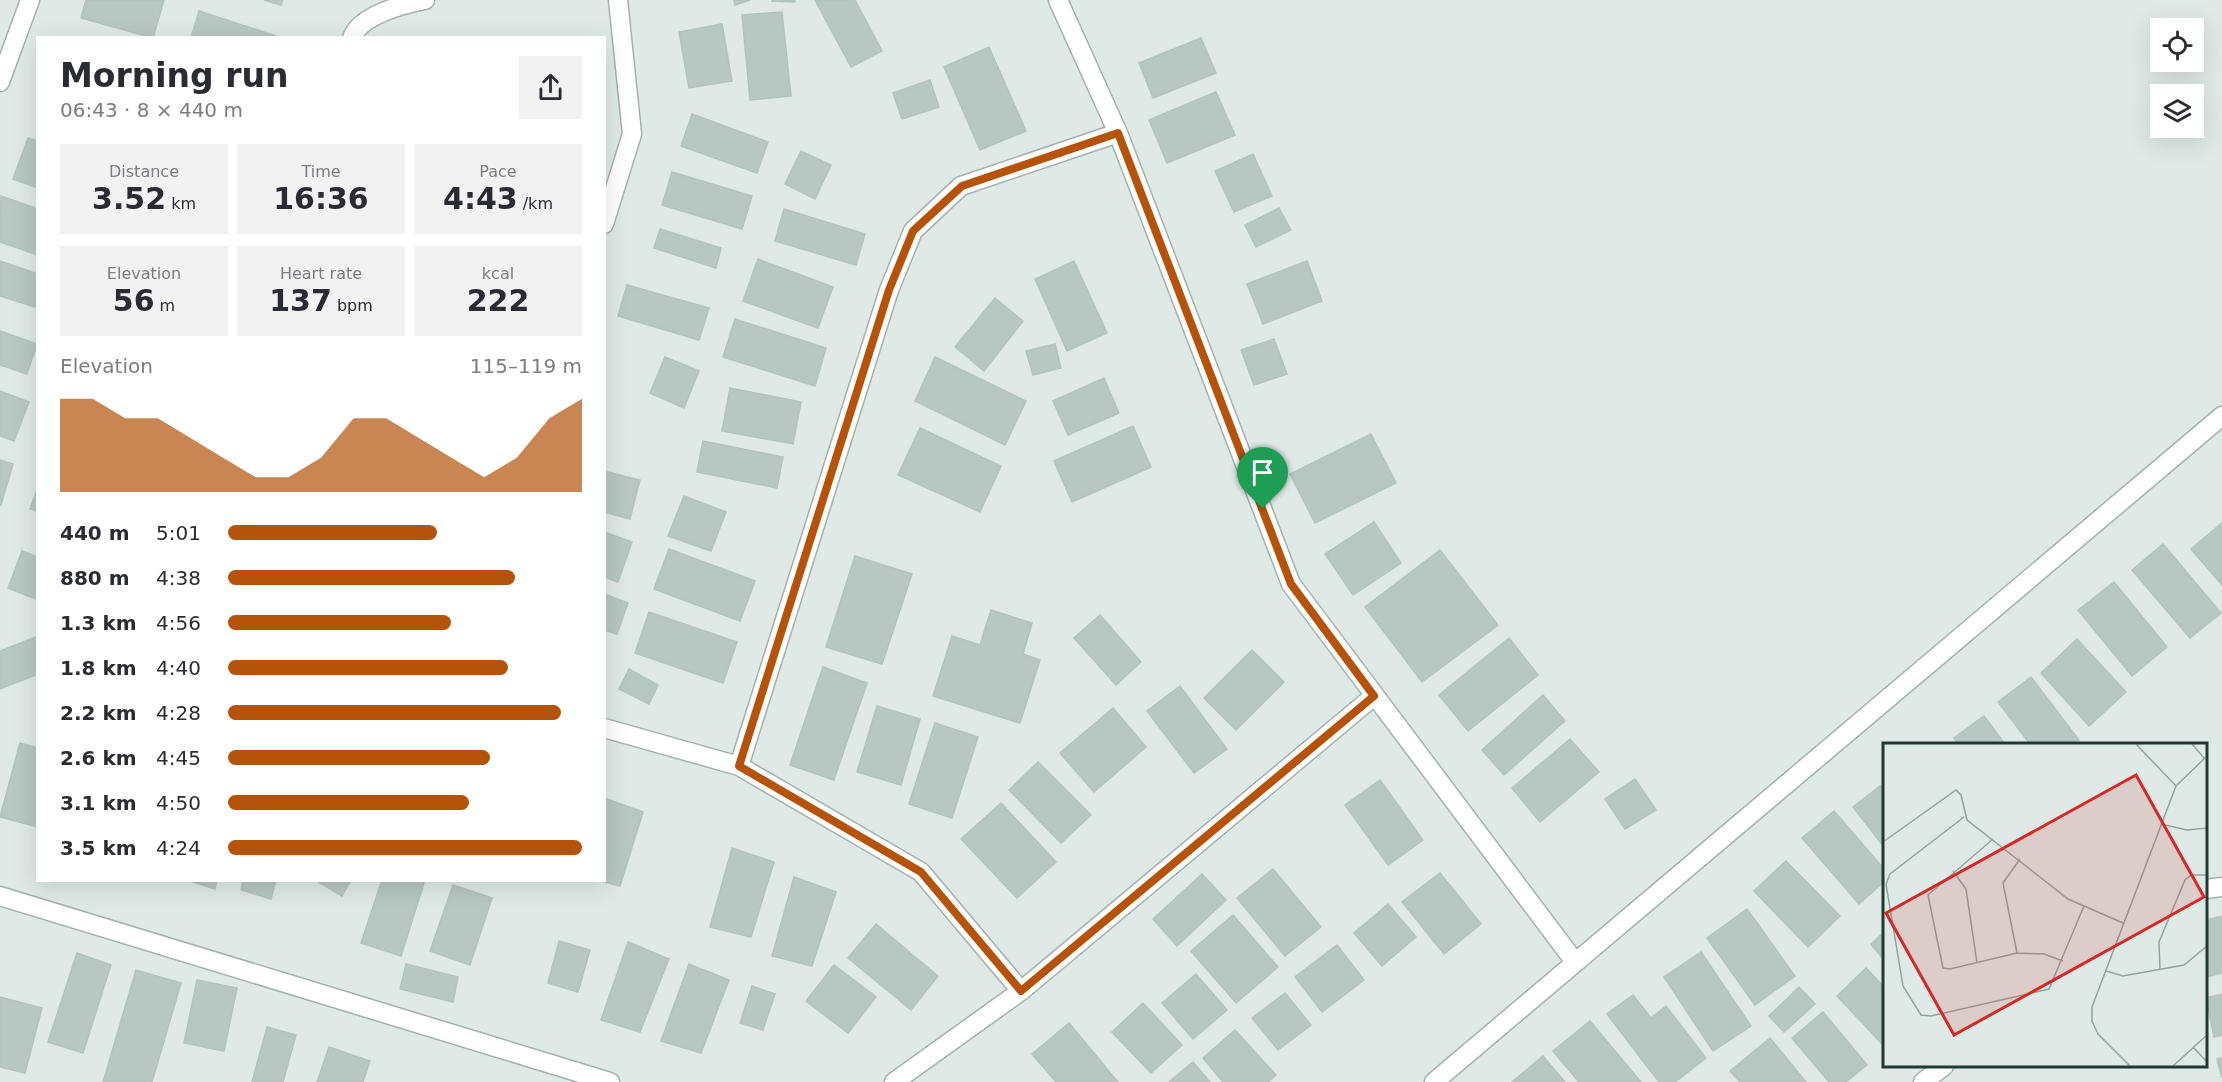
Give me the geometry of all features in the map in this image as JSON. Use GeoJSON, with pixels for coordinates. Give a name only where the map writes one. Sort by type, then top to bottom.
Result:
{"type":"FeatureCollection","features":[{"type":"Feature","properties":{"kind":"street"},"geometry":{"type":"LineString","coordinates":[[0,82],[30,0]]}},
{"type":"Feature","properties":{"kind":"street"},"geometry":{"type":"LineString","coordinates":[[353,36],[355,29],[396,5],[425,0]]}},
{"type":"Feature","properties":{"kind":"street"},"geometry":{"type":"LineString","coordinates":[[606,218],[632,134],[618,0]]}},
{"type":"Feature","properties":{"kind":"street"},"geometry":{"type":"LineString","coordinates":[[1058,0],[1118,133],[1291,584],[1575,962]]}},
{"type":"Feature","properties":{"kind":"street"},"geometry":{"type":"LineString","coordinates":[[739,766],[889,290],[913,231],[962,186],[1118,133]]}},
{"type":"Feature","properties":{"kind":"street"},"geometry":{"type":"LineString","coordinates":[[1434,1082],[2218,426]]}},
{"type":"Feature","properties":{"kind":"street"},"geometry":{"type":"LineString","coordinates":[[894,1082],[1021,991],[1374,696]]}},
{"type":"Feature","properties":{"kind":"street"},"geometry":{"type":"LineString","coordinates":[[606,729],[739,766],[921,872],[1021,991]]}},
{"type":"Feature","properties":{"kind":"street"},"geometry":{"type":"LineString","coordinates":[[2207,889],[2222,886]]}},
{"type":"Feature","properties":{"kind":"street"},"geometry":{"type":"LineString","coordinates":[[0,896],[610,1082]]}},
{"type":"Feature","properties":{"kind":"street"},"geometry":{"type":"LineString","coordinates":[[1923,1082],[1942,1067]]}},
{"type":"Feature","properties":{"kind":"building"},"geometry":{"type":"Polygon","coordinates":[[[86,0],[164,0],[154,36],[146,36],[81,18],[86,0]]]}},
{"type":"Feature","properties":{"kind":"building"},"geometry":{"type":"Polygon","coordinates":[[[264,0],[283,0],[281,5],[264,0]]]}},
{"type":"Feature","properties":{"kind":"building"},"geometry":{"type":"Polygon","coordinates":[[[734,0],[750,0],[735,5],[734,0]]]}},
{"type":"Feature","properties":{"kind":"building"},"geometry":{"type":"Polygon","coordinates":[[[795,0],[795,2],[772,1],[795,0]]]}},
{"type":"Feature","properties":{"kind":"building"},"geometry":{"type":"Polygon","coordinates":[[[815,0],[855,0],[882,51],[851,67],[815,0]]]}},
{"type":"Feature","properties":{"kind":"building"},"geometry":{"type":"Polygon","coordinates":[[[199,11],[276,36],[192,36],[199,11]]]}},
{"type":"Feature","properties":{"kind":"building"},"geometry":{"type":"Polygon","coordinates":[[[782,12],[791,96],[750,100],[742,15],[782,12]]]}},
{"type":"Feature","properties":{"kind":"building"},"geometry":{"type":"Polygon","coordinates":[[[722,24],[732,81],[689,88],[679,32],[722,24]]]}},
{"type":"Feature","properties":{"kind":"building"},"geometry":{"type":"Polygon","coordinates":[[[1201,38],[1216,73],[1153,98],[1139,63],[1201,38]]]}},
{"type":"Feature","properties":{"kind":"building"},"geometry":{"type":"Polygon","coordinates":[[[989,47],[1026,131],[980,150],[944,67],[989,47]]]}},
{"type":"Feature","properties":{"kind":"building"},"geometry":{"type":"Polygon","coordinates":[[[930,80],[939,107],[902,119],[893,93],[930,80]]]}},
{"type":"Feature","properties":{"kind":"building"},"geometry":{"type":"Polygon","coordinates":[[[1216,92],[1235,135],[1167,163],[1149,120],[1216,92]]]}},
{"type":"Feature","properties":{"kind":"building"},"geometry":{"type":"Polygon","coordinates":[[[692,114],[768,142],[757,173],[681,146],[692,114]]]}},
{"type":"Feature","properties":{"kind":"building"},"geometry":{"type":"Polygon","coordinates":[[[28,138],[36,140],[36,187],[13,179],[28,138]]]}},
{"type":"Feature","properties":{"kind":"building"},"geometry":{"type":"Polygon","coordinates":[[[801,151],[831,165],[815,199],[785,184],[801,151]]]}},
{"type":"Feature","properties":{"kind":"building"},"geometry":{"type":"Polygon","coordinates":[[[1253,154],[1272,196],[1234,212],[1215,171],[1253,154]]]}},
{"type":"Feature","properties":{"kind":"building"},"geometry":{"type":"Polygon","coordinates":[[[672,172],[752,196],[742,229],[662,205],[672,172]]]}},
{"type":"Feature","properties":{"kind":"building"},"geometry":{"type":"Polygon","coordinates":[[[1,196],[36,208],[36,254],[0,242],[1,196]]]}},
{"type":"Feature","properties":{"kind":"building"},"geometry":{"type":"Polygon","coordinates":[[[1279,208],[1291,230],[1256,247],[1245,225],[1279,208]]]}},
{"type":"Feature","properties":{"kind":"building"},"geometry":{"type":"Polygon","coordinates":[[[784,209],[865,234],[856,265],[775,241],[784,209]]]}},
{"type":"Feature","properties":{"kind":"building"},"geometry":{"type":"Polygon","coordinates":[[[660,229],[721,248],[716,268],[654,248],[660,229]]]}},
{"type":"Feature","properties":{"kind":"building"},"geometry":{"type":"Polygon","coordinates":[[[758,259],[833,287],[818,328],[743,301],[758,259]]]}},
{"type":"Feature","properties":{"kind":"building"},"geometry":{"type":"Polygon","coordinates":[[[0,261],[36,273],[36,307],[0,296],[0,261]]]}},
{"type":"Feature","properties":{"kind":"building"},"geometry":{"type":"Polygon","coordinates":[[[1074,261],[1107,333],[1067,351],[1035,279],[1074,261]]]}},
{"type":"Feature","properties":{"kind":"building"},"geometry":{"type":"Polygon","coordinates":[[[1307,261],[1322,301],[1263,324],[1247,284],[1307,261]]]}},
{"type":"Feature","properties":{"kind":"building"},"geometry":{"type":"Polygon","coordinates":[[[627,285],[709,308],[699,340],[618,316],[627,285]]]}},
{"type":"Feature","properties":{"kind":"building"},"geometry":{"type":"Polygon","coordinates":[[[995,298],[1023,321],[984,371],[955,347],[995,298]]]}},
{"type":"Feature","properties":{"kind":"building"},"geometry":{"type":"Polygon","coordinates":[[[735,319],[826,348],[815,386],[723,357],[735,319]]]}},
{"type":"Feature","properties":{"kind":"building"},"geometry":{"type":"Polygon","coordinates":[[[0,331],[36,344],[27,374],[0,365],[0,331]]]}},
{"type":"Feature","properties":{"kind":"building"},"geometry":{"type":"Polygon","coordinates":[[[1274,339],[1287,374],[1254,385],[1241,350],[1274,339]]]}},
{"type":"Feature","properties":{"kind":"building"},"geometry":{"type":"Polygon","coordinates":[[[1055,344],[1061,368],[1033,375],[1026,351],[1055,344]]]}},
{"type":"Feature","properties":{"kind":"building"},"geometry":{"type":"Polygon","coordinates":[[[665,357],[699,371],[684,408],[650,393],[665,357]]]}},
{"type":"Feature","properties":{"kind":"building"},"geometry":{"type":"Polygon","coordinates":[[[935,357],[1026,401],[1005,445],[915,401],[935,357]]]}},
{"type":"Feature","properties":{"kind":"building"},"geometry":{"type":"Polygon","coordinates":[[[1104,378],[1119,413],[1068,435],[1053,401],[1104,378]]]}},
{"type":"Feature","properties":{"kind":"building"},"geometry":{"type":"Polygon","coordinates":[[[730,388],[801,402],[793,444],[722,431],[730,388]]]}},
{"type":"Feature","properties":{"kind":"building"},"geometry":{"type":"Polygon","coordinates":[[[0,391],[29,402],[14,441],[0,436],[0,391]]]}},
{"type":"Feature","properties":{"kind":"building"},"geometry":{"type":"Polygon","coordinates":[[[1133,426],[1151,467],[1072,502],[1054,461],[1133,426]]]}},
{"type":"Feature","properties":{"kind":"building"},"geometry":{"type":"Polygon","coordinates":[[[920,428],[1001,466],[980,512],[898,475],[920,428]]]}},
{"type":"Feature","properties":{"kind":"building"},"geometry":{"type":"Polygon","coordinates":[[[1371,434],[1396,483],[1315,523],[1290,474],[1371,434]]]}},
{"type":"Feature","properties":{"kind":"building"},"geometry":{"type":"Polygon","coordinates":[[[703,441],[783,457],[777,488],[697,472],[703,441]]]}},
{"type":"Feature","properties":{"kind":"building"},"geometry":{"type":"Polygon","coordinates":[[[0,460],[13,464],[1,505],[0,505],[0,460]]]}},
{"type":"Feature","properties":{"kind":"building"},"geometry":{"type":"Polygon","coordinates":[[[606,472],[640,480],[630,519],[606,513],[606,472]]]}},
{"type":"Feature","properties":{"kind":"building"},"geometry":{"type":"Polygon","coordinates":[[[36,492],[36,510],[30,509],[36,492]]]}},
{"type":"Feature","properties":{"kind":"building"},"geometry":{"type":"Polygon","coordinates":[[[684,496],[726,512],[711,551],[668,536],[684,496]]]}},
{"type":"Feature","properties":{"kind":"building"},"geometry":{"type":"Polygon","coordinates":[[[1374,522],[1401,563],[1353,595],[1325,554],[1374,522]]]}},
{"type":"Feature","properties":{"kind":"building"},"geometry":{"type":"Polygon","coordinates":[[[2222,523],[2222,585],[2191,549],[2222,523]]]}},
{"type":"Feature","properties":{"kind":"building"},"geometry":{"type":"Polygon","coordinates":[[[606,533],[632,542],[618,582],[606,578],[606,533]]]}},
{"type":"Feature","properties":{"kind":"building"},"geometry":{"type":"Polygon","coordinates":[[[2163,544],[2221,613],[2190,638],[2132,570],[2163,544]]]}},
{"type":"Feature","properties":{"kind":"building"},"geometry":{"type":"Polygon","coordinates":[[[669,549],[755,581],[740,621],[654,589],[669,549]]]}},
{"type":"Feature","properties":{"kind":"building"},"geometry":{"type":"Polygon","coordinates":[[[1440,550],[1498,625],[1422,682],[1365,607],[1440,550]]]}},
{"type":"Feature","properties":{"kind":"building"},"geometry":{"type":"Polygon","coordinates":[[[22,551],[36,556],[36,599],[8,588],[22,551]]]}},
{"type":"Feature","properties":{"kind":"building"},"geometry":{"type":"Polygon","coordinates":[[[855,556],[912,574],[882,664],[826,647],[855,556]]]}},
{"type":"Feature","properties":{"kind":"building"},"geometry":{"type":"Polygon","coordinates":[[[2114,582],[2167,647],[2132,676],[2078,610],[2114,582]]]}},
{"type":"Feature","properties":{"kind":"building"},"geometry":{"type":"Polygon","coordinates":[[[606,595],[628,603],[617,634],[606,631],[606,595]]]}},
{"type":"Feature","properties":{"kind":"building"},"geometry":{"type":"Polygon","coordinates":[[[991,610],[1032,623],[1023,654],[1040,660],[1020,723],[933,696],[952,636],[980,645],[991,610]]]}},
{"type":"Feature","properties":{"kind":"building"},"geometry":{"type":"Polygon","coordinates":[[[649,612],[737,642],[723,683],[635,653],[649,612]]]}},
{"type":"Feature","properties":{"kind":"building"},"geometry":{"type":"Polygon","coordinates":[[[1100,615],[1141,662],[1116,685],[1074,638],[1100,615]]]}},
{"type":"Feature","properties":{"kind":"building"},"geometry":{"type":"Polygon","coordinates":[[[36,637],[36,675],[0,689],[0,651],[36,637]]]}},
{"type":"Feature","properties":{"kind":"building"},"geometry":{"type":"Polygon","coordinates":[[[1509,638],[1538,675],[1468,731],[1439,695],[1509,638]]]}},
{"type":"Feature","properties":{"kind":"building"},"geometry":{"type":"Polygon","coordinates":[[[2077,639],[2126,692],[2089,726],[2041,673],[2077,639]]]}},
{"type":"Feature","properties":{"kind":"building"},"geometry":{"type":"Polygon","coordinates":[[[1252,650],[1284,682],[1236,730],[1204,698],[1252,650]]]}},
{"type":"Feature","properties":{"kind":"building"},"geometry":{"type":"Polygon","coordinates":[[[823,667],[867,683],[834,780],[790,765],[823,667]]]}},
{"type":"Feature","properties":{"kind":"building"},"geometry":{"type":"Polygon","coordinates":[[[629,669],[658,685],[649,704],[619,689],[629,669]]]}},
{"type":"Feature","properties":{"kind":"building"},"geometry":{"type":"Polygon","coordinates":[[[2031,677],[2079,740],[2074,743],[2029,743],[1998,702],[2031,677]]]}},
{"type":"Feature","properties":{"kind":"building"},"geometry":{"type":"Polygon","coordinates":[[[1180,686],[1227,749],[1194,773],[1147,711],[1180,686]]]}},
{"type":"Feature","properties":{"kind":"building"},"geometry":{"type":"Polygon","coordinates":[[[1543,695],[1565,721],[1504,775],[1482,750],[1543,695]]]}},
{"type":"Feature","properties":{"kind":"building"},"geometry":{"type":"Polygon","coordinates":[[[877,706],[920,719],[901,785],[857,772],[877,706]]]}},
{"type":"Feature","properties":{"kind":"building"},"geometry":{"type":"Polygon","coordinates":[[[1113,708],[1146,747],[1094,792],[1060,753],[1113,708]]]}},
{"type":"Feature","properties":{"kind":"building"},"geometry":{"type":"Polygon","coordinates":[[[1984,716],[2004,743],[1957,743],[1954,738],[1984,716]]]}},
{"type":"Feature","properties":{"kind":"building"},"geometry":{"type":"Polygon","coordinates":[[[935,723],[978,737],[952,818],[909,804],[935,723]]]}},
{"type":"Feature","properties":{"kind":"building"},"geometry":{"type":"Polygon","coordinates":[[[1570,739],[1599,772],[1540,822],[1512,788],[1570,739]]]}},
{"type":"Feature","properties":{"kind":"building"},"geometry":{"type":"Polygon","coordinates":[[[20,743],[36,747],[36,826],[0,817],[20,743]]]}},
{"type":"Feature","properties":{"kind":"building"},"geometry":{"type":"Polygon","coordinates":[[[1038,762],[1091,815],[1061,843],[1009,790],[1038,762]]]}},
{"type":"Feature","properties":{"kind":"building"},"geometry":{"type":"Polygon","coordinates":[[[1635,779],[1656,810],[1625,829],[1605,799],[1635,779]]]}},
{"type":"Feature","properties":{"kind":"building"},"geometry":{"type":"Polygon","coordinates":[[[1380,780],[1423,840],[1388,865],[1345,805],[1380,780]]]}},
{"type":"Feature","properties":{"kind":"building"},"geometry":{"type":"Polygon","coordinates":[[[1883,784],[1883,846],[1853,807],[1883,784]]]}},
{"type":"Feature","properties":{"kind":"building"},"geometry":{"type":"Polygon","coordinates":[[[606,799],[643,812],[620,886],[605,882],[606,799]]]}},
{"type":"Feature","properties":{"kind":"building"},"geometry":{"type":"Polygon","coordinates":[[[1001,803],[1056,862],[1017,898],[961,839],[1001,803]]]}},
{"type":"Feature","properties":{"kind":"building"},"geometry":{"type":"Polygon","coordinates":[[[1834,811],[1883,868],[1883,883],[1859,904],[1802,838],[1834,811]]]}},
{"type":"Feature","properties":{"kind":"building"},"geometry":{"type":"Polygon","coordinates":[[[732,848],[774,862],[751,937],[710,927],[732,848]]]}},
{"type":"Feature","properties":{"kind":"building"},"geometry":{"type":"Polygon","coordinates":[[[1786,861],[1840,916],[1808,947],[1754,891],[1786,861]]]}},
{"type":"Feature","properties":{"kind":"building"},"geometry":{"type":"Polygon","coordinates":[[[1273,869],[1321,927],[1285,956],[1237,898],[1273,869]]]}},
{"type":"Feature","properties":{"kind":"building"},"geometry":{"type":"Polygon","coordinates":[[[1440,873],[1481,924],[1444,954],[1402,902],[1440,873]]]}},
{"type":"Feature","properties":{"kind":"building"},"geometry":{"type":"Polygon","coordinates":[[[1202,874],[1226,900],[1177,946],[1153,919],[1202,874]]]}},
{"type":"Feature","properties":{"kind":"building"},"geometry":{"type":"Polygon","coordinates":[[[794,877],[836,892],[812,966],[772,956],[794,877]]]}},
{"type":"Feature","properties":{"kind":"building"},"geometry":{"type":"Polygon","coordinates":[[[193,882],[217,882],[215,889],[193,882]]]}},
{"type":"Feature","properties":{"kind":"building"},"geometry":{"type":"Polygon","coordinates":[[[243,882],[275,882],[271,899],[241,890],[243,882]]]}},
{"type":"Feature","properties":{"kind":"building"},"geometry":{"type":"Polygon","coordinates":[[[318,882],[350,882],[342,896],[318,882]]]}},
{"type":"Feature","properties":{"kind":"building"},"geometry":{"type":"Polygon","coordinates":[[[381,882],[424,882],[401,956],[361,943],[381,882]]]}},
{"type":"Feature","properties":{"kind":"building"},"geometry":{"type":"Polygon","coordinates":[[[453,885],[492,898],[470,965],[430,951],[453,885]]]}},
{"type":"Feature","properties":{"kind":"building"},"geometry":{"type":"Polygon","coordinates":[[[1388,904],[1416,937],[1382,966],[1354,933],[1388,904]]]}},
{"type":"Feature","properties":{"kind":"building"},"geometry":{"type":"Polygon","coordinates":[[[1747,909],[1795,976],[1755,1005],[1707,938],[1747,909]]]}},
{"type":"Feature","properties":{"kind":"building"},"geometry":{"type":"Polygon","coordinates":[[[1233,915],[1278,967],[1236,1003],[1191,951],[1233,915]]]}},
{"type":"Feature","properties":{"kind":"building"},"geometry":{"type":"Polygon","coordinates":[[[2222,916],[2222,973],[2207,977],[2207,920],[2222,916]]]}},
{"type":"Feature","properties":{"kind":"building"},"geometry":{"type":"Polygon","coordinates":[[[876,924],[938,976],[911,1010],[848,958],[876,924]]]}},
{"type":"Feature","properties":{"kind":"building"},"geometry":{"type":"Polygon","coordinates":[[[1883,933],[1883,959],[1871,944],[1883,933]]]}},
{"type":"Feature","properties":{"kind":"building"},"geometry":{"type":"Polygon","coordinates":[[[559,941],[590,950],[578,992],[548,983],[559,941]]]}},
{"type":"Feature","properties":{"kind":"building"},"geometry":{"type":"Polygon","coordinates":[[[628,942],[669,959],[640,1032],[601,1020],[628,942]]]}},
{"type":"Feature","properties":{"kind":"building"},"geometry":{"type":"Polygon","coordinates":[[[1337,945],[1364,980],[1322,1012],[1295,977],[1337,945]]]}},
{"type":"Feature","properties":{"kind":"building"},"geometry":{"type":"Polygon","coordinates":[[[1701,952],[1751,1026],[1713,1051],[1664,977],[1701,952]]]}},
{"type":"Feature","properties":{"kind":"building"},"geometry":{"type":"Polygon","coordinates":[[[77,953],[111,965],[83,1053],[48,1042],[77,953]]]}},
{"type":"Feature","properties":{"kind":"building"},"geometry":{"type":"Polygon","coordinates":[[[406,964],[458,977],[453,1002],[400,989],[406,964]]]}},
{"type":"Feature","properties":{"kind":"building"},"geometry":{"type":"Polygon","coordinates":[[[689,964],[729,980],[701,1053],[661,1041],[689,964]]]}},
{"type":"Feature","properties":{"kind":"building"},"geometry":{"type":"Polygon","coordinates":[[[834,965],[876,997],[848,1033],[806,1001],[834,965]]]}},
{"type":"Feature","properties":{"kind":"building"},"geometry":{"type":"Polygon","coordinates":[[[1866,968],[1883,986],[1883,1045],[1837,996],[1866,968]]]}},
{"type":"Feature","properties":{"kind":"building"},"geometry":{"type":"Polygon","coordinates":[[[136,970],[181,983],[152,1082],[103,1082],[136,970]]]}},
{"type":"Feature","properties":{"kind":"building"},"geometry":{"type":"Polygon","coordinates":[[[1196,974],[1227,1010],[1193,1039],[1162,1003],[1196,974]]]}},
{"type":"Feature","properties":{"kind":"building"},"geometry":{"type":"Polygon","coordinates":[[[197,980],[237,988],[224,1051],[184,1043],[197,980]]]}},
{"type":"Feature","properties":{"kind":"building"},"geometry":{"type":"Polygon","coordinates":[[[752,986],[775,994],[763,1030],[740,1023],[752,986]]]}},
{"type":"Feature","properties":{"kind":"building"},"geometry":{"type":"Polygon","coordinates":[[[1799,987],[1815,1004],[1784,1032],[1769,1016],[1799,987]]]}},
{"type":"Feature","properties":{"kind":"building"},"geometry":{"type":"Polygon","coordinates":[[[1285,993],[1311,1025],[1278,1050],[1252,1018],[1285,993]]]}},
{"type":"Feature","properties":{"kind":"building"},"geometry":{"type":"Polygon","coordinates":[[[2222,994],[2222,1035],[2214,1037],[2207,998],[2222,994]]]}},
{"type":"Feature","properties":{"kind":"building"},"geometry":{"type":"Polygon","coordinates":[[[1633,995],[1651,1018],[1666,1006],[1706,1058],[1675,1082],[1659,1082],[1607,1014],[1633,995]]]}},
{"type":"Feature","properties":{"kind":"building"},"geometry":{"type":"Polygon","coordinates":[[[0,997],[42,1008],[25,1073],[0,1067],[0,997]]]}},
{"type":"Feature","properties":{"kind":"building"},"geometry":{"type":"Polygon","coordinates":[[[1143,1003],[1182,1045],[1151,1073],[1112,1032],[1143,1003]]]}},
{"type":"Feature","properties":{"kind":"building"},"geometry":{"type":"Polygon","coordinates":[[[1823,1012],[1867,1065],[1846,1082],[1829,1082],[1792,1038],[1823,1012]]]}},
{"type":"Feature","properties":{"kind":"building"},"geometry":{"type":"Polygon","coordinates":[[[1590,1021],[1641,1082],[1579,1082],[1553,1051],[1590,1021]]]}},
{"type":"Feature","properties":{"kind":"building"},"geometry":{"type":"Polygon","coordinates":[[[1069,1023],[1118,1082],[1056,1082],[1032,1054],[1069,1023]]]}},
{"type":"Feature","properties":{"kind":"building"},"geometry":{"type":"Polygon","coordinates":[[[267,1027],[296,1035],[283,1082],[252,1082],[267,1027]]]}},
{"type":"Feature","properties":{"kind":"building"},"geometry":{"type":"Polygon","coordinates":[[[1235,1030],[1276,1075],[1268,1082],[1223,1082],[1203,1058],[1235,1030]]]}},
{"type":"Feature","properties":{"kind":"building"},"geometry":{"type":"Polygon","coordinates":[[[1770,1038],[1806,1082],[1740,1082],[1730,1071],[1770,1038]]]}},
{"type":"Feature","properties":{"kind":"building"},"geometry":{"type":"Polygon","coordinates":[[[329,1047],[370,1061],[363,1082],[317,1082],[329,1047]]]}},
{"type":"Feature","properties":{"kind":"building"},"geometry":{"type":"Polygon","coordinates":[[[1543,1056],[1565,1082],[1512,1082],[1543,1056]]]}},
{"type":"Feature","properties":{"kind":"building"},"geometry":{"type":"Polygon","coordinates":[[[2222,1058],[2222,1078],[2217,1059],[2222,1058]]]}},
{"type":"Feature","properties":{"kind":"building"},"geometry":{"type":"Polygon","coordinates":[[[1193,1062],[1210,1082],[1169,1082],[1193,1062]]]}},
{"type":"Feature","properties":{"kind":"route"},"geometry":{"type":"LineString","coordinates":[[1118,133],[1263,509],[1291,584],[1374,696],[1021,991],[921,872],[739,766],[889,290],[913,231],[962,186],[1118,133]]}}]}
